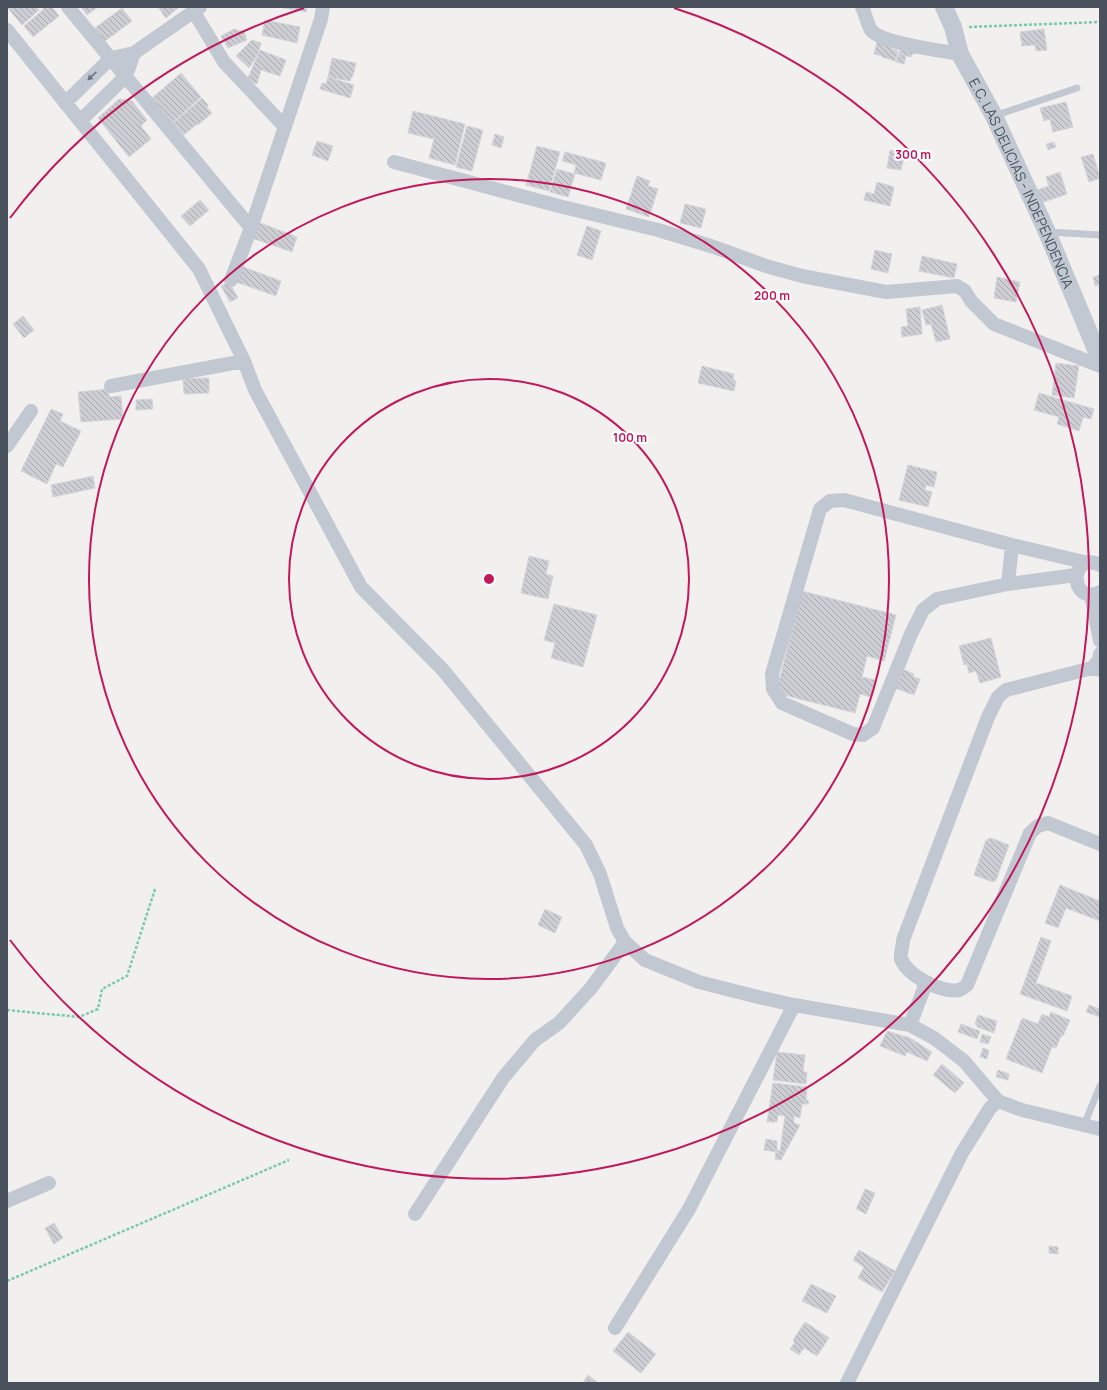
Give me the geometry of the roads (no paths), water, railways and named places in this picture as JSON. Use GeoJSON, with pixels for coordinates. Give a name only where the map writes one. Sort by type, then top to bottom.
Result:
{"type":"FeatureCollection","features":[{"type":"Feature","properties":{"kind":"street"},"geometry":{"type":"LineString","coordinates":[[68,7],[251,228]]}},
{"type":"Feature","properties":{"kind":"street"},"geometry":{"type":"LineString","coordinates":[[231,280],[251,228],[321,19],[323,7]]}},
{"type":"Feature","properties":{"kind":"street"},"geometry":{"type":"LineString","coordinates":[[862,7],[871,30],[880,37],[916,47],[960,54]]}},
{"type":"Feature","properties":{"kind":"street","name":"E.C. LAS DELICIAS - INDEPENDENCIA"},"geometry":{"type":"LineString","coordinates":[[944,7],[953,27],[960,54],[994,116],[1047,232],[1100,359]]}},
{"type":"Feature","properties":{"kind":"street"},"geometry":{"type":"LineString","coordinates":[[65,103],[111,58],[134,53],[197,10],[224,62],[285,127]]}},
{"type":"Feature","properties":{"kind":"street"},"geometry":{"type":"LineString","coordinates":[[7,30],[199,268],[244,361],[255,390],[361,587],[443,670],[586,845],[600,874],[617,928],[625,942],[645,960],[699,982],[794,1005],[910,1025],[934,1038],[964,1061],[998,1101],[1022,1110],[1100,1129]]}},
{"type":"Feature","properties":{"kind":"street"},"geometry":{"type":"LineString","coordinates":[[80,121],[126,76],[134,53]]}},
{"type":"Feature","properties":{"kind":"street"},"geometry":{"type":"LineString","coordinates":[[394,162],[559,206],[658,230],[714,247],[766,266],[802,276],[886,292],[957,286],[965,291],[971,301],[994,324],[1100,366]]}},
{"type":"Feature","properties":{"kind":"street"},"geometry":{"type":"LineString","coordinates":[[111,386],[244,361]]}},
{"type":"Feature","properties":{"kind":"street"},"geometry":{"type":"LineString","coordinates":[[7,446],[31,411]]}},
{"type":"Feature","properties":{"kind":"street"},"geometry":{"type":"LineString","coordinates":[[1076,575],[1008,584],[937,599],[923,610],[911,634],[872,728],[863,735],[853,734],[782,703],[773,689],[772,674],[820,509],[830,501],[844,500],[1012,545],[1094,564]]}},
{"type":"Feature","properties":{"kind":"street"},"geometry":{"type":"LineString","coordinates":[[1008,584],[1012,545]]}},
{"type":"Feature","properties":{"kind":"street"},"geometry":{"type":"LineString","coordinates":[[1094,564],[1082,566],[1076,575],[1077,586],[1085,593],[1095,594],[1100,641]]}},
{"type":"Feature","properties":{"kind":"street"},"geometry":{"type":"LineString","coordinates":[[1100,654],[1096,669],[1006,690],[998,697],[988,717],[903,940],[901,958],[908,970],[926,983],[953,990],[961,990],[967,985],[1030,833],[1038,826],[1048,823],[1100,844]]}},
{"type":"Feature","properties":{"kind":"street"},"geometry":{"type":"LineString","coordinates":[[415,1214],[503,1078],[535,1040],[558,1023],[591,988],[625,942]]}},
{"type":"Feature","properties":{"kind":"street"},"geometry":{"type":"LineString","coordinates":[[910,1025],[926,983]]}},
{"type":"Feature","properties":{"kind":"street"},"geometry":{"type":"LineString","coordinates":[[615,1328],[689,1209],[794,1005]]}},
{"type":"Feature","properties":{"kind":"street"},"geometry":{"type":"LineString","coordinates":[[847,1383],[962,1153],[990,1108],[998,1101]]}},
{"type":"Feature","properties":{"kind":"street"},"geometry":{"type":"LineString","coordinates":[[7,1202],[49,1183]]}},
{"type":"Feature","properties":{"kind":"lane"},"geometry":{"type":"LineString","coordinates":[[994,116],[1077,88]]}},
{"type":"Feature","properties":{"kind":"lane"},"geometry":{"type":"LineString","coordinates":[[1047,232],[1100,235]]}},
{"type":"Feature","properties":{"kind":"lane"},"geometry":{"type":"LineString","coordinates":[[1084,1126],[1100,1086]]}}]}
